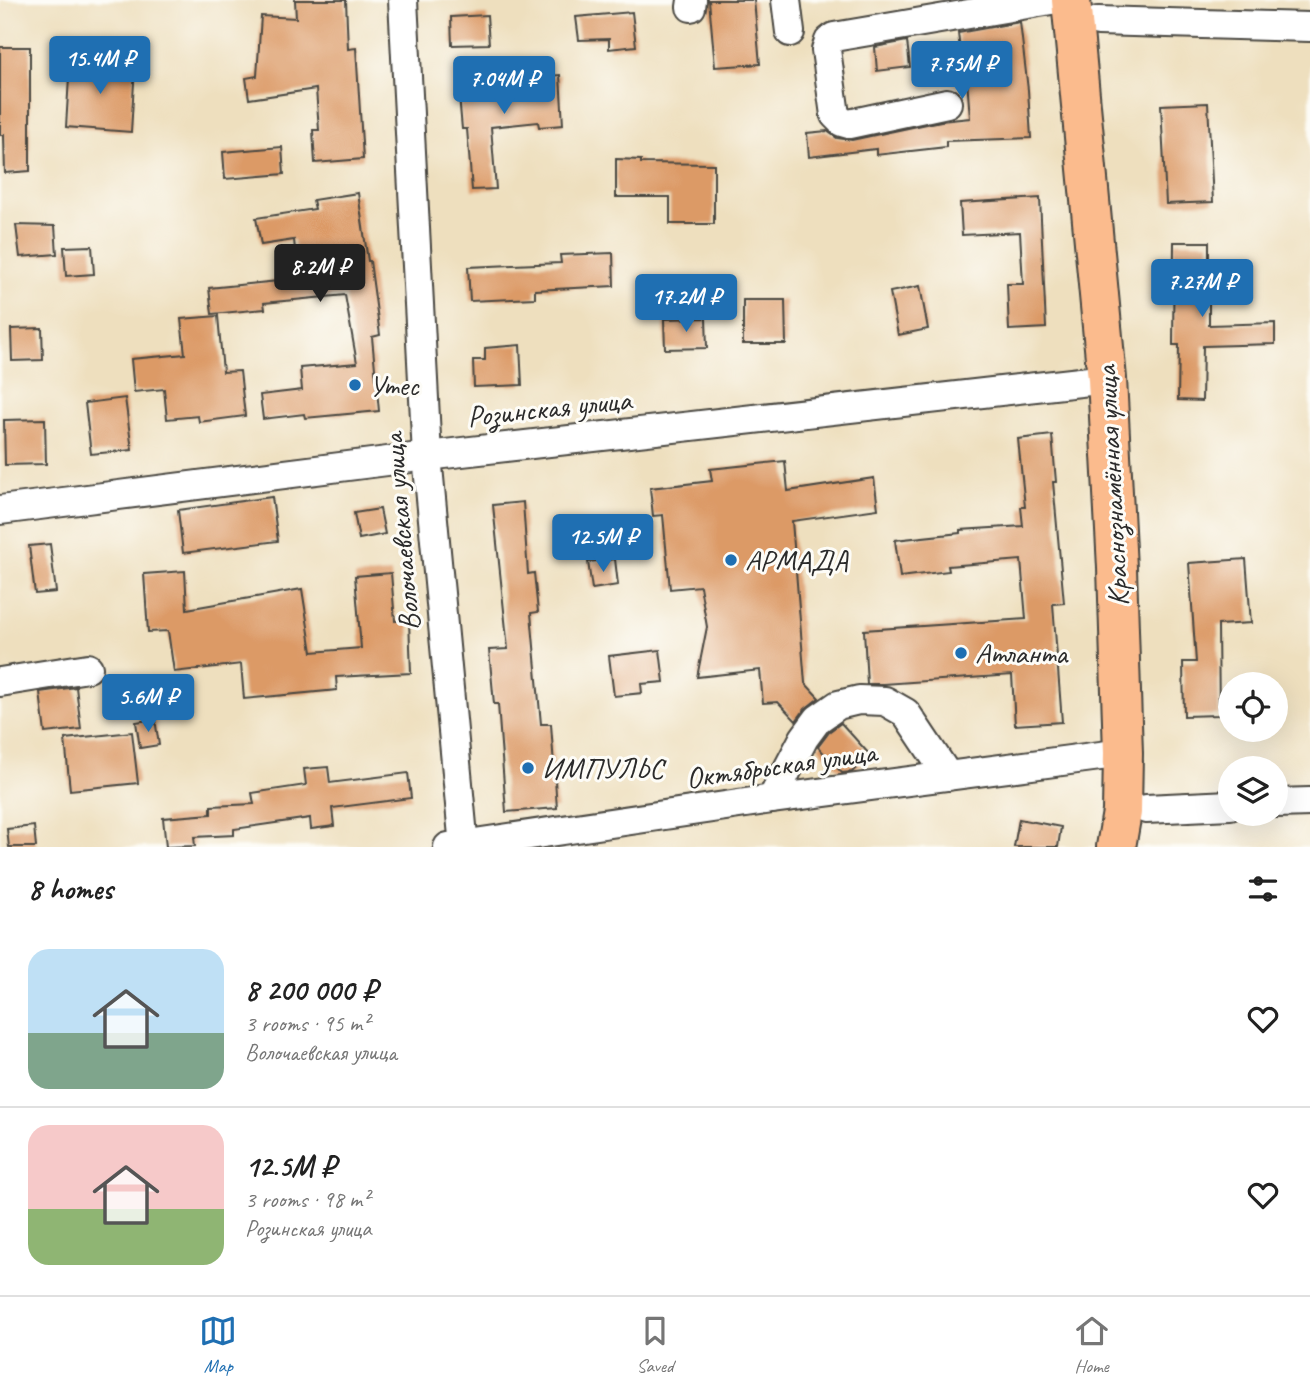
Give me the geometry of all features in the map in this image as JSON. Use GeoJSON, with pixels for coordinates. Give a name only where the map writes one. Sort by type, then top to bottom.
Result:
{"type":"FeatureCollection","features":[{"type":"Feature","properties":{"kind":"highway","name":"Краснознамённая улица"},"geometry":{"type":"LineString","coordinates":[[1089,7],[1124,753],[1122,812],[1116,847]]}},
{"type":"Feature","properties":{"kind":"highway","name":"Краснознамённая улица"},"geometry":{"type":"LineString","coordinates":[[1089,7],[1136,477],[1148,758],[1143,847]]}},
{"type":"Feature","properties":{"kind":"street","name":"Волочаевская улица"},"geometry":{"type":"LineString","coordinates":[[403,0],[426,456],[459,846]]}},
{"type":"Feature","properties":{"kind":"street"},"geometry":{"type":"LineString","coordinates":[[786,0],[790,32]]}},
{"type":"Feature","properties":{"kind":"street"},"geometry":{"type":"LineString","coordinates":[[947,103],[849,124],[842,122],[835,116],[826,50],[829,41],[834,37],[1051,0]]}},
{"type":"Feature","properties":{"kind":"street"},"geometry":{"type":"LineString","coordinates":[[1089,7],[1310,27]]}},
{"type":"Feature","properties":{"kind":"street","name":"Розинская улица"},"geometry":{"type":"LineString","coordinates":[[0,510],[426,456],[1107,379]]}},
{"type":"Feature","properties":{"kind":"street"},"geometry":{"type":"LineString","coordinates":[[0,682],[88,668]]}},
{"type":"Feature","properties":{"kind":"street"},"geometry":{"type":"LineString","coordinates":[[772,799],[804,738],[818,719],[838,705],[859,701],[885,701],[906,713],[948,776]]}},
{"type":"Feature","properties":{"kind":"street","name":"Октябрьская улица"},"geometry":{"type":"LineString","coordinates":[[459,846],[772,799],[1124,753]]}},
{"type":"Feature","properties":{"kind":"street"},"geometry":{"type":"LineString","coordinates":[[1288,803],[1310,802]]}},
{"type":"Feature","properties":{"kind":"street"},"geometry":{"type":"LineString","coordinates":[[1146,809],[1218,806]]}},
{"type":"Feature","properties":{"kind":"building"},"geometry":{"type":"Polygon","coordinates":[[[295,0],[346,0],[348,49],[356,48],[363,159],[315,163],[313,130],[319,130],[316,89],[249,99],[246,78],[257,76],[261,16],[296,18],[295,0]]]}},
{"type":"Feature","properties":{"kind":"building"},"geometry":{"type":"Polygon","coordinates":[[[709,0],[754,0],[760,64],[715,67],[709,0]]]}},
{"type":"Feature","properties":{"kind":"building"},"geometry":{"type":"Polygon","coordinates":[[[632,12],[636,46],[609,49],[609,39],[579,40],[576,17],[632,12]]]}},
{"type":"Feature","properties":{"kind":"building"},"geometry":{"type":"Polygon","coordinates":[[[487,15],[489,44],[452,45],[451,17],[487,15]]]}},
{"type":"Feature","properties":{"kind":"building"},"geometry":{"type":"Polygon","coordinates":[[[1020,22],[1031,138],[946,141],[946,147],[876,155],[876,149],[809,157],[807,133],[827,131],[837,138],[852,140],[941,121],[970,118],[966,67],[962,67],[958,33],[1020,22]]]}},
{"type":"Feature","properties":{"kind":"building"},"geometry":{"type":"Polygon","coordinates":[[[907,41],[910,67],[877,71],[875,47],[907,41]]]}},
{"type":"Feature","properties":{"kind":"building"},"geometry":{"type":"Polygon","coordinates":[[[0,47],[30,47],[30,171],[5,173],[4,135],[0,135],[0,47]]]}},
{"type":"Feature","properties":{"kind":"building"},"geometry":{"type":"Polygon","coordinates":[[[70,61],[135,66],[131,132],[66,127],[70,61]]]}},
{"type":"Feature","properties":{"kind":"building"},"geometry":{"type":"Polygon","coordinates":[[[560,75],[563,125],[539,127],[538,122],[491,127],[496,189],[472,190],[467,129],[462,129],[458,84],[560,75]]]}},
{"type":"Feature","properties":{"kind":"building"},"geometry":{"type":"Polygon","coordinates":[[[1208,103],[1213,202],[1166,204],[1161,105],[1208,103]]]}},
{"type":"Feature","properties":{"kind":"building"},"geometry":{"type":"Polygon","coordinates":[[[282,147],[284,174],[225,179],[223,152],[282,147]]]}},
{"type":"Feature","properties":{"kind":"building"},"geometry":{"type":"Polygon","coordinates":[[[616,159],[641,160],[641,163],[714,164],[714,224],[670,224],[670,197],[616,197],[616,159]]]}},
{"type":"Feature","properties":{"kind":"building"},"geometry":{"type":"Polygon","coordinates":[[[358,193],[380,335],[372,337],[379,411],[305,418],[304,414],[263,419],[260,395],[302,390],[300,368],[357,363],[345,295],[264,303],[265,309],[212,314],[209,288],[298,279],[294,240],[261,245],[256,218],[315,209],[313,200],[358,193]]]}},
{"type":"Feature","properties":{"kind":"building"},"geometry":{"type":"Polygon","coordinates":[[[1040,198],[1046,328],[1009,330],[1007,284],[1023,284],[1020,232],[962,235],[960,203],[1040,198]]]}},
{"type":"Feature","properties":{"kind":"building"},"geometry":{"type":"Polygon","coordinates":[[[16,225],[55,226],[57,254],[20,257],[16,225]]]}},
{"type":"Feature","properties":{"kind":"building"},"geometry":{"type":"Polygon","coordinates":[[[1174,242],[1209,242],[1209,325],[1275,323],[1275,344],[1203,346],[1202,401],[1178,400],[1179,345],[1173,345],[1174,242]]]}},
{"type":"Feature","properties":{"kind":"building"},"geometry":{"type":"Polygon","coordinates":[[[92,246],[94,274],[66,276],[64,247],[92,246]]]}},
{"type":"Feature","properties":{"kind":"building"},"geometry":{"type":"Polygon","coordinates":[[[613,253],[614,286],[535,290],[535,298],[470,301],[468,267],[561,263],[560,255],[613,253]]]}},
{"type":"Feature","properties":{"kind":"building"},"geometry":{"type":"Polygon","coordinates":[[[920,286],[928,329],[898,335],[890,292],[920,286]]]}},
{"type":"Feature","properties":{"kind":"building"},"geometry":{"type":"Polygon","coordinates":[[[743,300],[785,300],[786,344],[743,344],[743,300]]]}},
{"type":"Feature","properties":{"kind":"building"},"geometry":{"type":"Polygon","coordinates":[[[218,316],[223,372],[240,371],[245,416],[199,422],[198,416],[167,419],[164,389],[134,392],[131,359],[185,354],[181,319],[218,316]]]}},
{"type":"Feature","properties":{"kind":"building"},"geometry":{"type":"Polygon","coordinates":[[[706,318],[707,348],[665,349],[664,319],[706,318]]]}},
{"type":"Feature","properties":{"kind":"building"},"geometry":{"type":"Polygon","coordinates":[[[42,328],[43,360],[12,361],[11,329],[42,328]]]}},
{"type":"Feature","properties":{"kind":"building"},"geometry":{"type":"Polygon","coordinates":[[[520,345],[522,385],[474,387],[473,360],[485,360],[485,348],[520,345]]]}},
{"type":"Feature","properties":{"kind":"building"},"geometry":{"type":"Polygon","coordinates":[[[125,398],[132,450],[91,454],[85,403],[125,398]]]}},
{"type":"Feature","properties":{"kind":"building"},"geometry":{"type":"Polygon","coordinates":[[[45,419],[46,464],[5,465],[4,420],[45,419]]]}},
{"type":"Feature","properties":{"kind":"building"},"geometry":{"type":"Polygon","coordinates":[[[1052,435],[1056,482],[1053,482],[1064,603],[1053,604],[1062,722],[1015,725],[1012,675],[867,684],[864,630],[1026,619],[1021,560],[948,566],[949,571],[900,577],[895,540],[960,533],[960,530],[1023,526],[1021,507],[1025,507],[1018,439],[1052,435]]]}},
{"type":"Feature","properties":{"kind":"building"},"geometry":{"type":"Polygon","coordinates":[[[785,461],[788,491],[874,478],[878,509],[792,521],[805,683],[819,698],[805,709],[796,721],[778,702],[763,703],[760,670],[697,677],[707,627],[700,586],[670,589],[663,515],[653,516],[650,488],[712,481],[710,469],[785,461]]]}},
{"type":"Feature","properties":{"kind":"building"},"geometry":{"type":"Polygon","coordinates":[[[272,497],[278,541],[183,553],[178,510],[272,497]]]}},
{"type":"Feature","properties":{"kind":"building"},"geometry":{"type":"Polygon","coordinates":[[[523,502],[528,574],[534,573],[538,612],[531,613],[541,724],[551,724],[557,808],[506,812],[498,704],[494,704],[489,650],[508,649],[493,505],[523,502]]]}},
{"type":"Feature","properties":{"kind":"building"},"geometry":{"type":"Polygon","coordinates":[[[380,509],[385,534],[359,539],[354,513],[380,509]]]}},
{"type":"Feature","properties":{"kind":"building"},"geometry":{"type":"Polygon","coordinates":[[[50,544],[56,592],[35,594],[29,546],[50,544]]]}},
{"type":"Feature","properties":{"kind":"building"},"geometry":{"type":"Polygon","coordinates":[[[615,559],[618,585],[592,589],[588,562],[615,559]]]}},
{"type":"Feature","properties":{"kind":"building"},"geometry":{"type":"Polygon","coordinates":[[[1246,559],[1251,623],[1218,625],[1218,715],[1184,716],[1183,662],[1196,662],[1189,563],[1246,559]]]}},
{"type":"Feature","properties":{"kind":"building"},"geometry":{"type":"Polygon","coordinates":[[[185,571],[187,609],[302,589],[312,652],[361,648],[355,576],[391,573],[395,621],[409,620],[411,673],[336,677],[337,690],[244,699],[241,664],[174,672],[168,631],[148,632],[144,574],[185,571]]]}},
{"type":"Feature","properties":{"kind":"building"},"geometry":{"type":"Polygon","coordinates":[[[660,650],[664,682],[641,684],[642,693],[614,696],[609,656],[660,650]]]}},
{"type":"Feature","properties":{"kind":"building"},"geometry":{"type":"Polygon","coordinates":[[[76,687],[81,729],[45,733],[40,692],[76,687]]]}},
{"type":"Feature","properties":{"kind":"building"},"geometry":{"type":"Polygon","coordinates":[[[155,719],[159,745],[140,748],[136,722],[155,719]]]}},
{"type":"Feature","properties":{"kind":"building"},"geometry":{"type":"Polygon","coordinates":[[[841,723],[870,755],[852,772],[842,773],[818,747],[830,731],[841,723]]]}},
{"type":"Feature","properties":{"kind":"building"},"geometry":{"type":"Polygon","coordinates":[[[132,732],[138,783],[70,790],[65,739],[132,732]]]}},
{"type":"Feature","properties":{"kind":"building"},"geometry":{"type":"Polygon","coordinates":[[[328,767],[330,783],[408,773],[411,798],[332,808],[334,826],[311,829],[310,818],[234,829],[234,835],[194,837],[195,846],[166,847],[163,818],[211,814],[211,806],[254,804],[252,793],[306,785],[304,769],[328,767]]]}},
{"type":"Feature","properties":{"kind":"building"},"geometry":{"type":"Polygon","coordinates":[[[1019,819],[1061,827],[1058,847],[1014,847],[1019,819]]]}},
{"type":"Feature","properties":{"kind":"building"},"geometry":{"type":"Polygon","coordinates":[[[34,826],[36,847],[9,847],[7,829],[34,826]]]}},
{"type":"Feature","properties":{"kind":"place","name":"Утес"},"geometry":{"type":"Point","coordinates":[355,385]}},
{"type":"Feature","properties":{"kind":"place","name":"АРМАДА"},"geometry":{"type":"Point","coordinates":[731,560]}},
{"type":"Feature","properties":{"kind":"place","name":"Атланта"},"geometry":{"type":"Point","coordinates":[961,653]}},
{"type":"Feature","properties":{"kind":"place","name":"ИМПУЛЬС"},"geometry":{"type":"Point","coordinates":[528,768]}}]}
